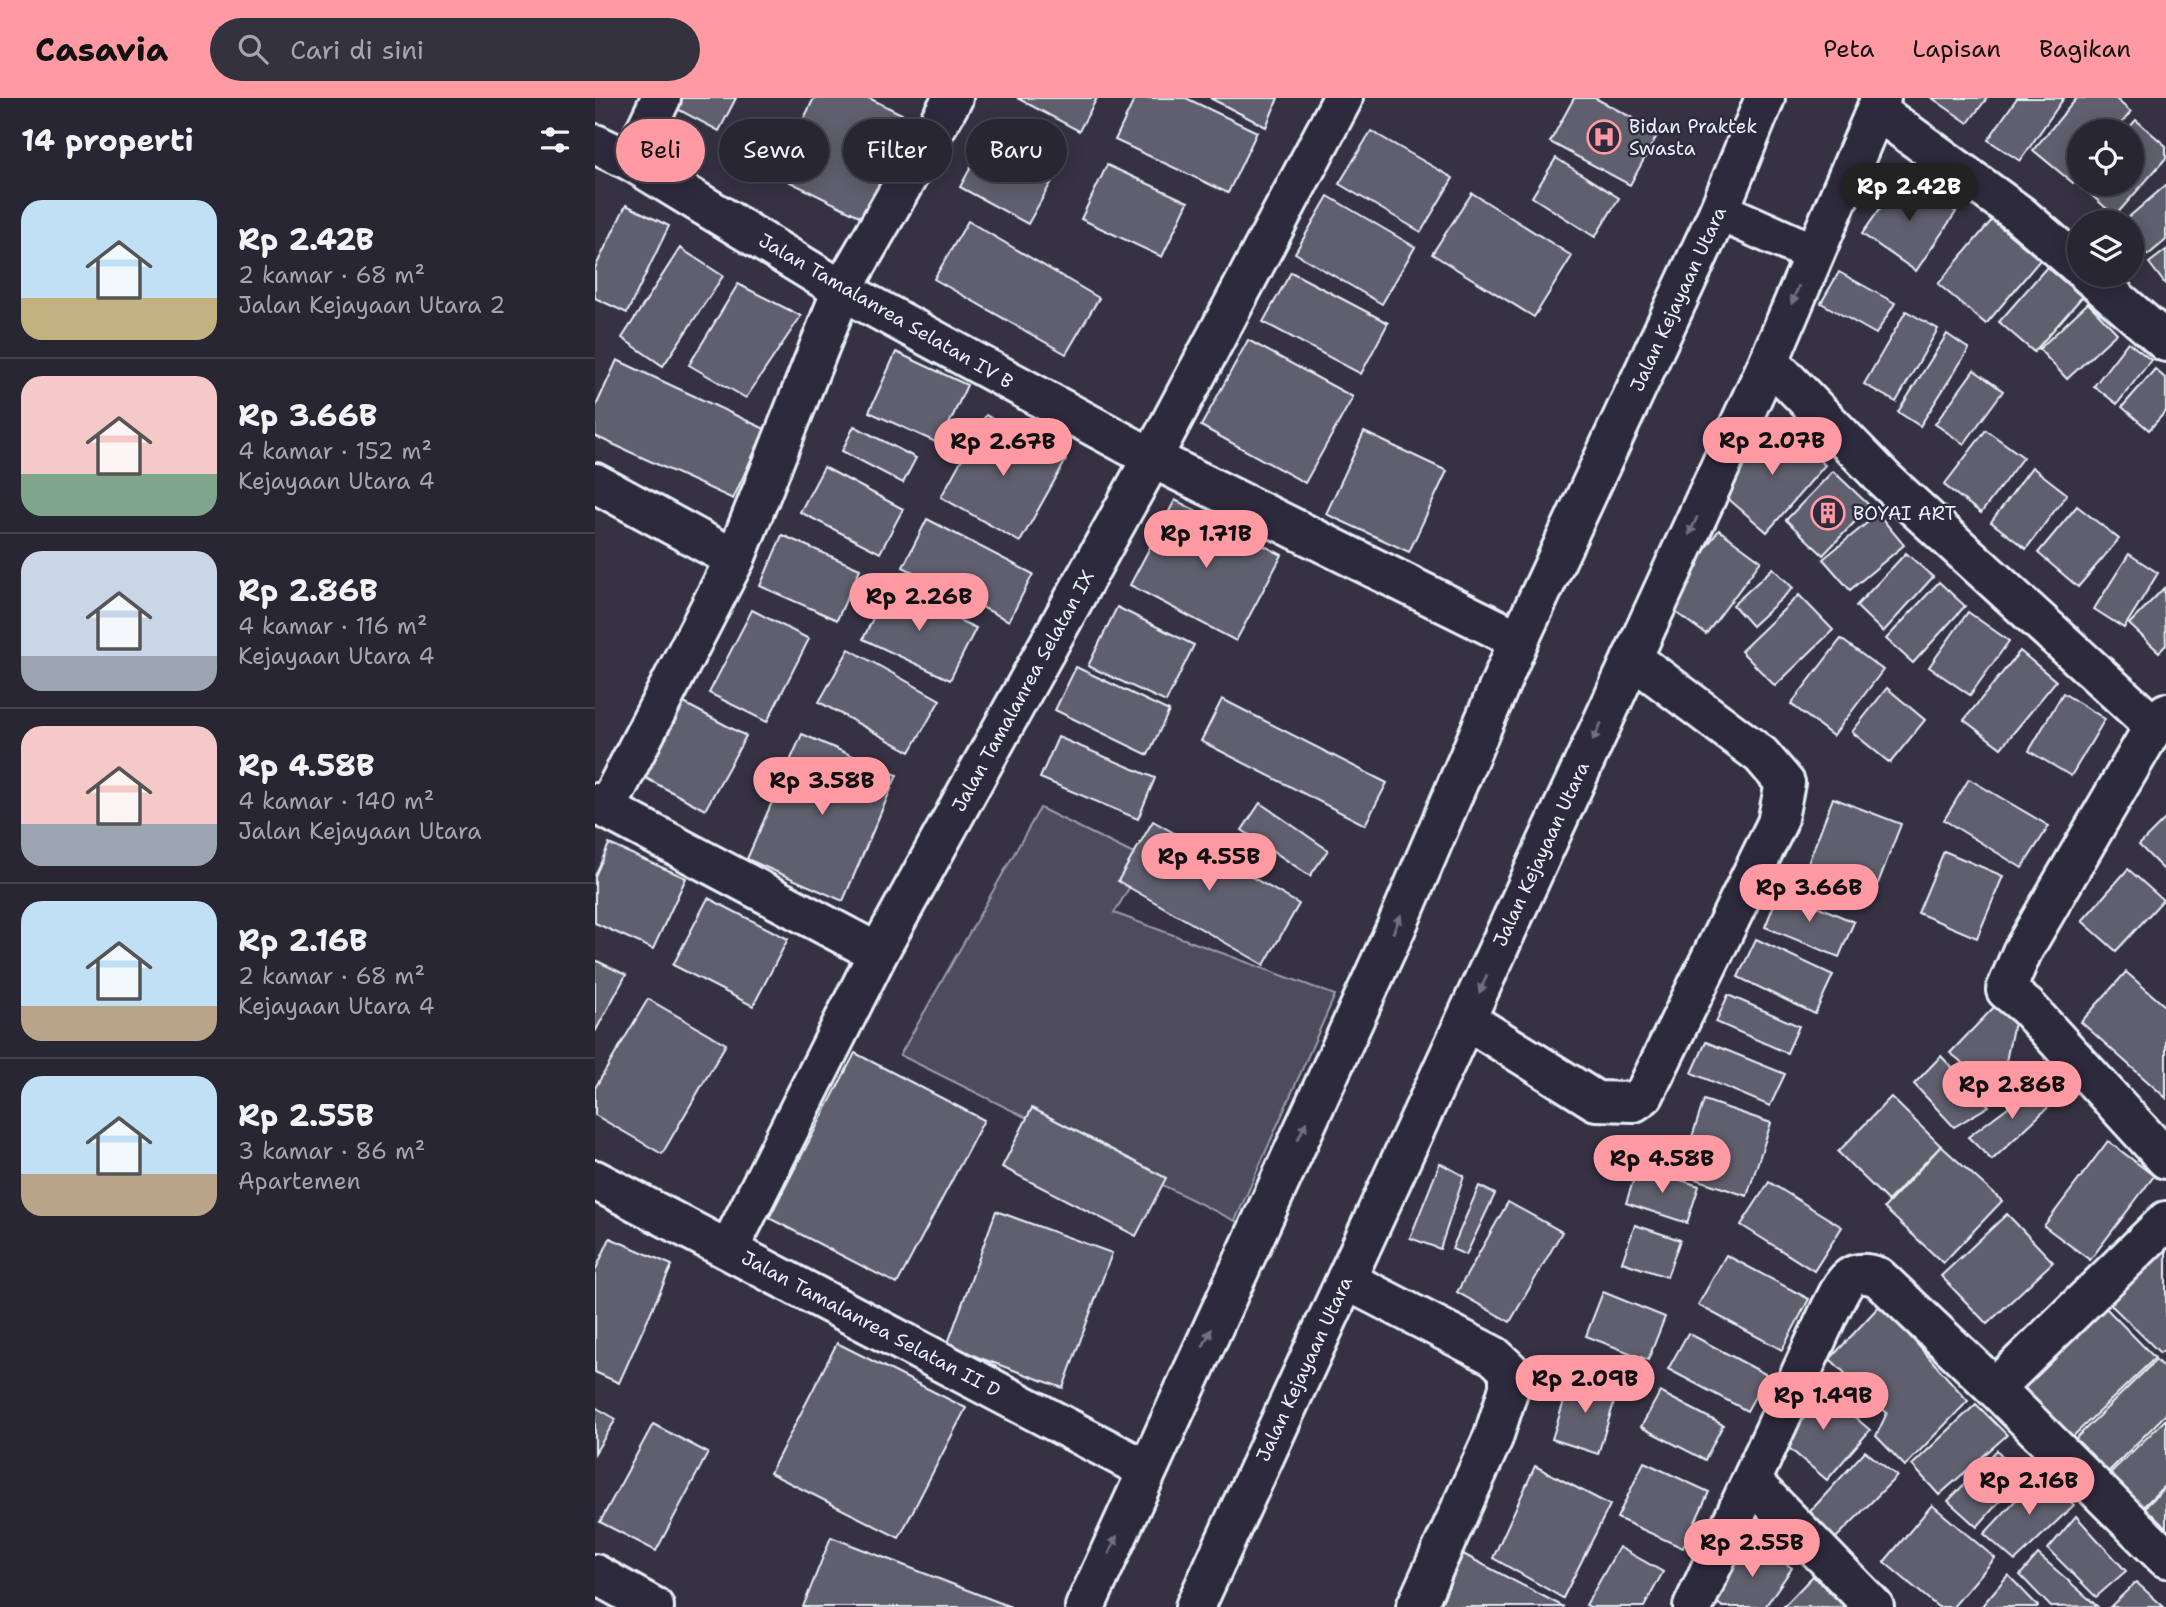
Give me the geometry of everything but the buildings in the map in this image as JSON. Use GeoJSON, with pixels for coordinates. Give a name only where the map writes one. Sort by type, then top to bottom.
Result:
{"type":"FeatureCollection","features":[{"type":"Feature","properties":{"kind":"street"},"geometry":{"type":"LineString","coordinates":[[651,119],[661,98]]}},
{"type":"Feature","properties":{"kind":"street"},"geometry":{"type":"LineString","coordinates":[[877,953],[600,806],[735,559],[842,289],[953,98]]}},
{"type":"Feature","properties":{"kind":"street","name":"Jalan Tamalanrea Selatan IX"},"geometry":{"type":"LineString","coordinates":[[729,1249],[877,953],[1152,458],[1343,98]]}},
{"type":"Feature","properties":{"kind":"street","name":"Jalan Kejayaan Utara"},"geometry":{"type":"LineString","coordinates":[[1085,1607],[1396,928],[1519,640],[1719,211],[1765,98]]}},
{"type":"Feature","properties":{"kind":"street"},"geometry":{"type":"LineString","coordinates":[[1879,104],[2019,214],[2067,256]]}},
{"type":"Feature","properties":{"kind":"street","name":"Jalan Kejayaan Utara"},"geometry":{"type":"LineString","coordinates":[[1195,1607],[1769,361],[1879,104]]}},
{"type":"Feature","properties":{"kind":"street","name":"Jalan Tamalanrea Selatan IV B"},"geometry":{"type":"LineString","coordinates":[[595,144],[616,154]]}},
{"type":"Feature","properties":{"kind":"street","name":"Jalan Tamalanrea Selatan IV B"},"geometry":{"type":"LineString","coordinates":[[666,182],[842,289],[1152,458],[1519,640]]}},
{"type":"Feature","properties":{"kind":"street"},"geometry":{"type":"LineString","coordinates":[[1719,211],[1813,253]]}},
{"type":"Feature","properties":{"kind":"street"},"geometry":{"type":"LineString","coordinates":[[2103,287],[2166,342]]}},
{"type":"Feature","properties":{"kind":"street"},"geometry":{"type":"LineString","coordinates":[[1769,361],[1885,480],[2160,720],[2022,952],[2006,990],[2027,1007],[2166,1159]]}},
{"type":"Feature","properties":{"kind":"street"},"geometry":{"type":"LineString","coordinates":[[595,483],[735,559]]}},
{"type":"Feature","properties":{"kind":"street"},"geometry":{"type":"LineString","coordinates":[[1467,1020],[1596,1101],[1634,1102],[1644,1095],[1777,823],[1785,783],[1761,755],[1632,658]]}},
{"type":"Feature","properties":{"kind":"street","name":"Jalan Tamalanrea Selatan II D"},"geometry":{"type":"LineString","coordinates":[[595,1180],[1147,1470]]}},
{"type":"Feature","properties":{"kind":"street"},"geometry":{"type":"LineString","coordinates":[[1996,1388],[2166,1221]]}},
{"type":"Feature","properties":{"kind":"street"},"geometry":{"type":"LineString","coordinates":[[1693,1607],[1831,1308],[1845,1282],[1855,1273],[1863,1272],[1878,1277],[1996,1388],[2166,1558]]}},
{"type":"Feature","properties":{"kind":"street"},"geometry":{"type":"LineString","coordinates":[[1346,1280],[1494,1356],[1509,1370],[1509,1388],[1493,1438],[1416,1607]]}},
{"type":"Feature","properties":{"kind":"street"},"geometry":{"type":"LineString","coordinates":[[1752,1482],[1874,1607]]}},
{"type":"Feature","properties":{"kind":"street"},"geometry":{"type":"LineString","coordinates":[[595,1574],[655,1607]]}},
{"type":"Feature","properties":{"kind":"shaded area"},"geometry":{"type":"Polygon","coordinates":[[[1040,808],[1146,860],[1114,913],[1335,995],[1235,1221],[900,1055],[1040,808]]]}},
{"type":"Feature","properties":{"kind":"place","name":"Bidan Praktek Swasta"},"geometry":{"type":"Point","coordinates":[1604,137]}},
{"type":"Feature","properties":{"kind":"place","name":"BOYAI ART"},"geometry":{"type":"Point","coordinates":[1828,513]}}]}
